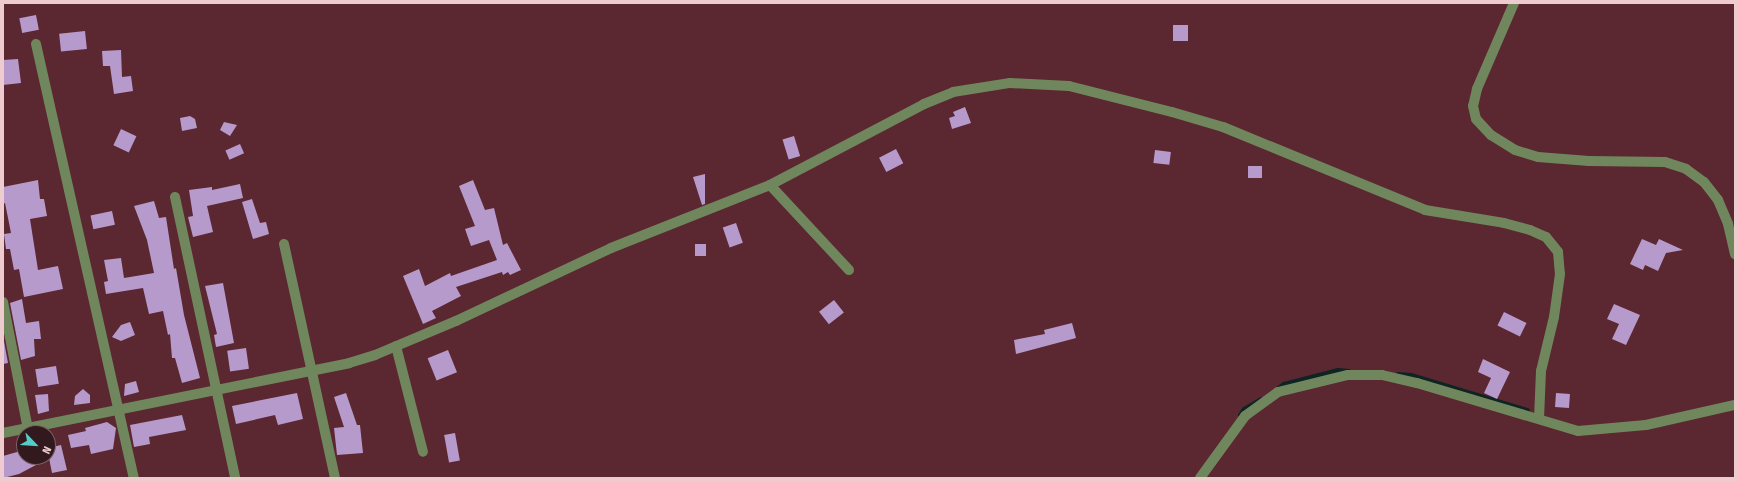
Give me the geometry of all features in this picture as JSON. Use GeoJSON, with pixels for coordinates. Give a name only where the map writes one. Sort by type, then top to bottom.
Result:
{"type":"FeatureCollection","features":[{"type":"Feature","properties":{"kind":"street"},"geometry":{"type":"LineString","coordinates":[[1514,3],[1477,90],[1473,106],[1476,119],[1491,136],[1515,150],[1538,157],[1589,161],[1665,162],[1686,169],[1704,182],[1718,200],[1728,224],[1735,254]]}},
{"type":"Feature","properties":{"kind":"street"},"geometry":{"type":"LineString","coordinates":[[36,44],[134,478]]}},
{"type":"Feature","properties":{"kind":"street"},"geometry":{"type":"LineString","coordinates":[[47,425],[349,363],[396,346],[611,248],[770,186],[924,104],[954,92],[982,86],[1010,83],[1069,86],[1121,98],[1215,125],[1425,210],[1504,223],[1530,230],[1546,237],[1558,252],[1560,274],[1554,317],[1541,371],[1539,418]]}},
{"type":"Feature","properties":{"kind":"street"},"geometry":{"type":"LineString","coordinates":[[770,186],[849,270]]}},
{"type":"Feature","properties":{"kind":"street"},"geometry":{"type":"LineString","coordinates":[[175,197],[235,478]]}},
{"type":"Feature","properties":{"kind":"street"},"geometry":{"type":"LineString","coordinates":[[284,244],[310,371],[335,478]]}},
{"type":"Feature","properties":{"kind":"street"},"geometry":{"type":"LineString","coordinates":[[3,302],[27,425]]}},
{"type":"Feature","properties":{"kind":"street"},"geometry":{"type":"LineString","coordinates":[[396,346],[423,452]]}},
{"type":"Feature","properties":{"kind":"street"},"geometry":{"type":"LineString","coordinates":[[1200,478],[1245,416],[1278,392],[1348,375],[1382,376],[1417,383],[1539,418],[1567,429],[1605,429],[1646,425],[1735,405]]}},
{"type":"Feature","properties":{"kind":"street"},"geometry":{"type":"LineString","coordinates":[[3,433],[16,431]]}},
{"type":"Feature","properties":{"kind":"building"},"geometry":{"type":"Polygon","coordinates":[[[36,15],[39,30],[22,33],[19,18],[36,15]]]}},
{"type":"Feature","properties":{"kind":"building"},"geometry":{"type":"Polygon","coordinates":[[[1173,25],[1188,25],[1188,41],[1173,41],[1173,25]]]}},
{"type":"Feature","properties":{"kind":"building"},"geometry":{"type":"Polygon","coordinates":[[[85,31],[87,49],[61,52],[59,34],[85,31]]]}},
{"type":"Feature","properties":{"kind":"building"},"geometry":{"type":"Polygon","coordinates":[[[121,50],[122,77],[131,76],[133,91],[114,94],[110,66],[103,66],[102,51],[121,50]]]}},
{"type":"Feature","properties":{"kind":"building"},"geometry":{"type":"Polygon","coordinates":[[[18,59],[21,83],[3,85],[3,60],[18,59]]]}},
{"type":"Feature","properties":{"kind":"building"},"geometry":{"type":"Polygon","coordinates":[[[965,107],[971,123],[952,129],[949,118],[955,116],[953,112],[965,107]]]}},
{"type":"Feature","properties":{"kind":"building"},"geometry":{"type":"Polygon","coordinates":[[[190,116],[195,119],[197,128],[182,131],[180,118],[190,116]]]}},
{"type":"Feature","properties":{"kind":"building"},"geometry":{"type":"Polygon","coordinates":[[[224,122],[237,125],[230,136],[220,130],[224,122]]]}},
{"type":"Feature","properties":{"kind":"building"},"geometry":{"type":"Polygon","coordinates":[[[121,129],[136,136],[129,152],[113,145],[121,129]]]}},
{"type":"Feature","properties":{"kind":"building"},"geometry":{"type":"Polygon","coordinates":[[[794,136],[800,156],[789,160],[783,140],[794,136]]]}},
{"type":"Feature","properties":{"kind":"building"},"geometry":{"type":"Polygon","coordinates":[[[240,144],[244,153],[229,160],[225,151],[240,144]]]}},
{"type":"Feature","properties":{"kind":"building"},"geometry":{"type":"Polygon","coordinates":[[[896,149],[903,163],[886,172],[879,158],[896,149]]]}},
{"type":"Feature","properties":{"kind":"building"},"geometry":{"type":"Polygon","coordinates":[[[1155,150],[1171,152],[1169,165],[1153,163],[1155,150]]]}},
{"type":"Feature","properties":{"kind":"building"},"geometry":{"type":"Polygon","coordinates":[[[1248,166],[1262,166],[1262,178],[1248,178],[1248,166]]]}},
{"type":"Feature","properties":{"kind":"building"},"geometry":{"type":"Polygon","coordinates":[[[705,174],[705,204],[702,205],[693,177],[705,174]]]}},
{"type":"Feature","properties":{"kind":"building"},"geometry":{"type":"Polygon","coordinates":[[[38,180],[40,199],[44,199],[47,216],[30,219],[38,270],[58,266],[63,289],[24,297],[19,269],[14,270],[10,249],[6,249],[4,234],[11,233],[5,203],[3,204],[3,187],[38,180]]]}},
{"type":"Feature","properties":{"kind":"building"},"geometry":{"type":"Polygon","coordinates":[[[473,180],[485,210],[494,208],[503,245],[507,243],[521,270],[510,275],[508,272],[503,275],[502,272],[456,287],[461,296],[432,311],[436,318],[423,324],[403,276],[419,269],[425,286],[450,273],[451,276],[497,260],[489,240],[471,246],[465,229],[475,226],[459,186],[473,180]]]}},
{"type":"Feature","properties":{"kind":"building"},"geometry":{"type":"Polygon","coordinates":[[[240,184],[243,198],[207,206],[213,232],[193,237],[188,217],[193,216],[189,190],[212,187],[212,190],[240,184]]]}},
{"type":"Feature","properties":{"kind":"building"},"geometry":{"type":"Polygon","coordinates":[[[252,199],[260,223],[266,222],[269,234],[253,239],[242,202],[252,199]]]}},
{"type":"Feature","properties":{"kind":"building"},"geometry":{"type":"Polygon","coordinates":[[[154,201],[159,218],[166,217],[174,269],[176,268],[184,315],[200,378],[182,383],[175,358],[172,358],[170,334],[168,335],[163,311],[149,314],[143,288],[106,294],[104,282],[108,281],[104,260],[121,258],[124,278],[154,273],[147,240],[134,206],[154,201]]]}},
{"type":"Feature","properties":{"kind":"building"},"geometry":{"type":"Polygon","coordinates":[[[112,211],[115,225],[93,229],[90,216],[112,211]]]}},
{"type":"Feature","properties":{"kind":"building"},"geometry":{"type":"Polygon","coordinates":[[[736,223],[743,243],[730,247],[723,228],[736,223]]]}},
{"type":"Feature","properties":{"kind":"building"},"geometry":{"type":"Polygon","coordinates":[[[1642,239],[1656,245],[1659,239],[1683,250],[1666,253],[1658,271],[1645,265],[1643,270],[1630,264],[1642,239]]]}},
{"type":"Feature","properties":{"kind":"building"},"geometry":{"type":"Polygon","coordinates":[[[695,244],[706,244],[706,256],[695,256],[695,244]]]}},
{"type":"Feature","properties":{"kind":"building"},"geometry":{"type":"Polygon","coordinates":[[[223,283],[234,343],[216,347],[214,335],[217,334],[205,286],[223,283]]]}},
{"type":"Feature","properties":{"kind":"building"},"geometry":{"type":"Polygon","coordinates":[[[22,299],[26,323],[39,321],[41,339],[34,339],[35,356],[21,360],[10,303],[22,299]]]}},
{"type":"Feature","properties":{"kind":"building"},"geometry":{"type":"Polygon","coordinates":[[[834,300],[844,313],[829,324],[819,312],[834,300]]]}},
{"type":"Feature","properties":{"kind":"building"},"geometry":{"type":"Polygon","coordinates":[[[1614,304],[1640,315],[1626,345],[1612,339],[1619,324],[1607,319],[1614,304]]]}},
{"type":"Feature","properties":{"kind":"building"},"geometry":{"type":"Polygon","coordinates":[[[1504,312],[1526,323],[1520,336],[1497,325],[1504,312]]]}},
{"type":"Feature","properties":{"kind":"building"},"geometry":{"type":"Polygon","coordinates":[[[130,322],[135,335],[121,341],[112,337],[121,325],[130,322]]]}},
{"type":"Feature","properties":{"kind":"building"},"geometry":{"type":"Polygon","coordinates":[[[1072,323],[1076,338],[1016,354],[1014,340],[1045,334],[1044,330],[1072,323]]]}},
{"type":"Feature","properties":{"kind":"building"},"geometry":{"type":"Polygon","coordinates":[[[3,336],[8,363],[3,364],[3,336]]]}},
{"type":"Feature","properties":{"kind":"building"},"geometry":{"type":"Polygon","coordinates":[[[246,348],[249,369],[230,371],[227,351],[246,348]]]}},
{"type":"Feature","properties":{"kind":"building"},"geometry":{"type":"Polygon","coordinates":[[[448,350],[457,372],[437,380],[428,358],[448,350]]]}},
{"type":"Feature","properties":{"kind":"building"},"geometry":{"type":"Polygon","coordinates":[[[1483,359],[1510,372],[1497,399],[1484,393],[1491,378],[1478,372],[1483,359]]]}},
{"type":"Feature","properties":{"kind":"building"},"geometry":{"type":"Polygon","coordinates":[[[56,366],[59,384],[38,387],[35,369],[56,366]]]}},
{"type":"Feature","properties":{"kind":"building"},"geometry":{"type":"Polygon","coordinates":[[[136,381],[139,392],[124,396],[125,384],[136,381]]]}},
{"type":"Feature","properties":{"kind":"building"},"geometry":{"type":"Polygon","coordinates":[[[83,389],[90,395],[90,403],[74,405],[75,396],[83,389]]]}},
{"type":"Feature","properties":{"kind":"building"},"geometry":{"type":"Polygon","coordinates":[[[297,393],[303,419],[278,425],[275,415],[236,424],[232,406],[297,393]]]}},
{"type":"Feature","properties":{"kind":"building"},"geometry":{"type":"Polygon","coordinates":[[[346,393],[357,425],[360,425],[363,453],[337,455],[334,428],[344,427],[334,397],[346,393]]]}},
{"type":"Feature","properties":{"kind":"building"},"geometry":{"type":"Polygon","coordinates":[[[1556,393],[1570,394],[1569,408],[1555,407],[1556,393]]]}},
{"type":"Feature","properties":{"kind":"building"},"geometry":{"type":"Polygon","coordinates":[[[48,394],[49,411],[38,414],[35,395],[48,394]]]}},
{"type":"Feature","properties":{"kind":"building"},"geometry":{"type":"Polygon","coordinates":[[[182,415],[186,430],[149,437],[150,444],[134,447],[130,425],[182,415]]]}},
{"type":"Feature","properties":{"kind":"building"},"geometry":{"type":"Polygon","coordinates":[[[107,422],[116,428],[113,449],[91,454],[89,445],[71,448],[68,435],[86,431],[85,428],[107,422]]]}},
{"type":"Feature","properties":{"kind":"building"},"geometry":{"type":"Polygon","coordinates":[[[455,433],[460,461],[449,462],[444,435],[455,433]]]}},
{"type":"Feature","properties":{"kind":"building"},"geometry":{"type":"Polygon","coordinates":[[[61,445],[67,470],[52,473],[50,465],[56,465],[56,446],[61,445]]]}},
{"type":"Feature","properties":{"kind":"building"},"geometry":{"type":"Polygon","coordinates":[[[16,452],[16,465],[36,465],[19,474],[3,478],[3,456],[16,452]]]}},
{"type":"Feature","properties":{"kind":"waterway"},"geometry":{"type":"LineString","coordinates":[[1277,389],[1284,384],[1338,370],[1349,371]]}},
{"type":"Feature","properties":{"kind":"waterway"},"geometry":{"type":"LineString","coordinates":[[1398,374],[1411,375],[1528,410]]}},
{"type":"Feature","properties":{"kind":"waterway"},"geometry":{"type":"LineString","coordinates":[[1240,415],[1244,409],[1261,399]]}}]}
